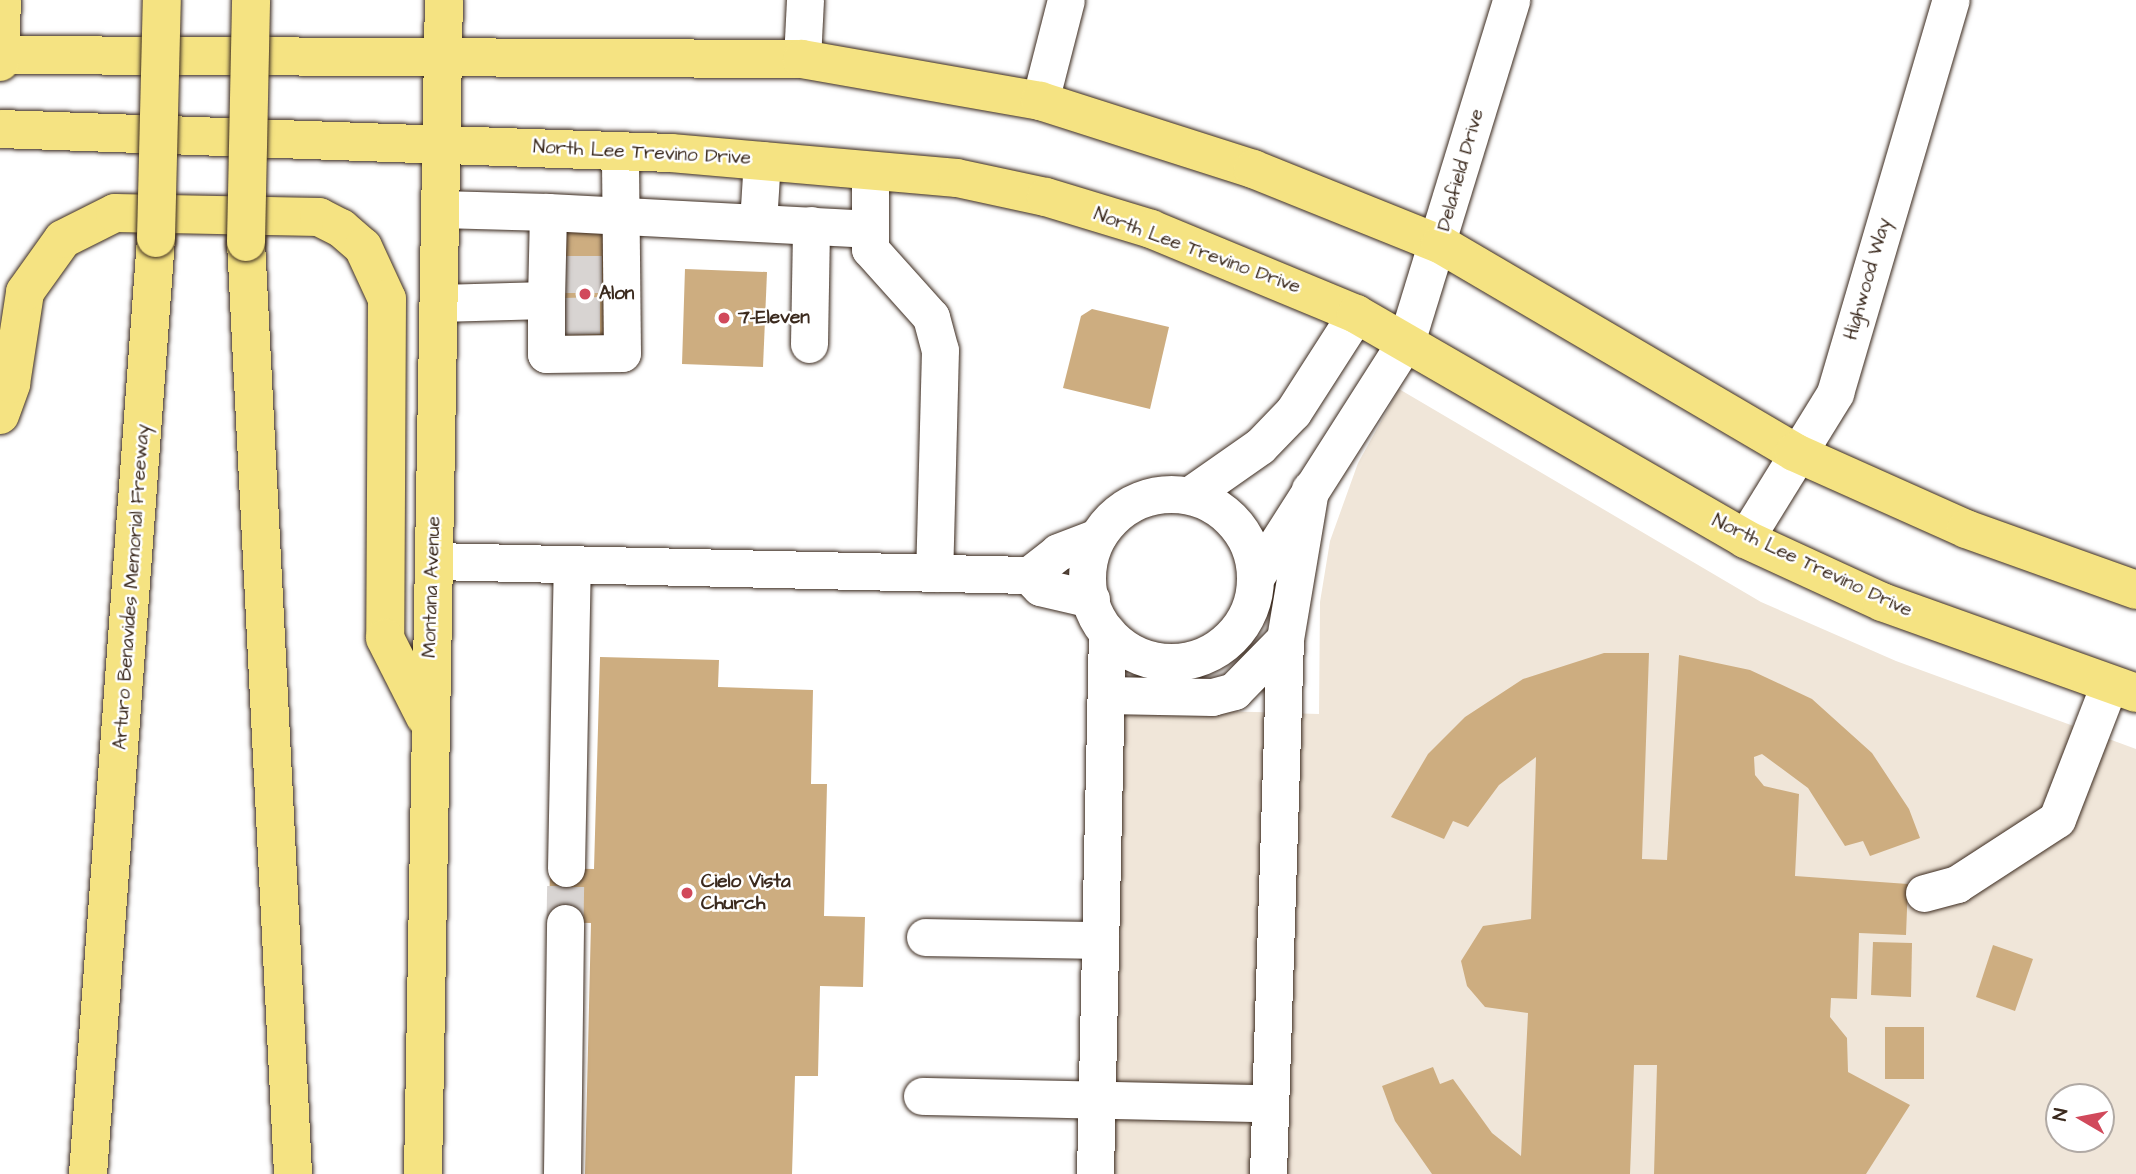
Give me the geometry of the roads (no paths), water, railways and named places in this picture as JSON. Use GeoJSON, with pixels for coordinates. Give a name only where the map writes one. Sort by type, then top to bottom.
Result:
{"type":"FeatureCollection","features":[{"type":"Feature","properties":{"kind":"main road"},"geometry":{"type":"LineString","coordinates":[[0,62],[2,0]]}},
{"type":"Feature","properties":{"kind":"main road","name":"Arturo Benavides Memorial Freeway"},"geometry":{"type":"LineString","coordinates":[[88,1174],[156,238],[162,0]]}},
{"type":"Feature","properties":{"kind":"main road"},"geometry":{"type":"LineString","coordinates":[[251,0],[246,242],[292,1174]]}},
{"type":"Feature","properties":{"kind":"main road","name":"Montana Avenue"},"geometry":{"type":"LineString","coordinates":[[423,1174],[428,722],[434,561],[444,0]]}},
{"type":"Feature","properties":{"kind":"main road"},"geometry":{"type":"LineString","coordinates":[[1,55],[442,54],[802,59],[1040,101],[1241,165],[1440,244],[1794,452],[1966,529],[2136,590]]}},
{"type":"Feature","properties":{"kind":"main road","name":"North Lee Trevino Drive"},"geometry":{"type":"LineString","coordinates":[[0,129],[441,143],[762,160],[957,178],[1046,197],[1151,229],[1356,314],[1407,339],[1745,539],[1895,607],[2122,689]]}},
{"type":"Feature","properties":{"kind":"main road"},"geometry":{"type":"LineString","coordinates":[[0,415],[11,384],[25,292],[63,239],[115,213],[319,217],[341,228],[363,247],[387,299],[385,638],[428,722]]}},
{"type":"Feature","properties":{"kind":"street"},"geometry":{"type":"LineString","coordinates":[[802,59],[805,0]]}},
{"type":"Feature","properties":{"kind":"street"},"geometry":{"type":"LineString","coordinates":[[1040,101],[1066,0]]}},
{"type":"Feature","properties":{"kind":"street","name":"Delafield Drive"},"geometry":{"type":"LineString","coordinates":[[1255,578],[1407,339],[1440,244],[1511,0]]}},
{"type":"Feature","properties":{"kind":"street","name":"Highwood Way"},"geometry":{"type":"LineString","coordinates":[[1745,539],[1794,452],[1835,393],[1951,0]]}},
{"type":"Feature","properties":{"kind":"street"},"geometry":{"type":"LineString","coordinates":[[548,212],[553,296],[547,354],[622,353],[613,315],[614,274],[621,214],[620,151]]}},
{"type":"Feature","properties":{"kind":"street"},"geometry":{"type":"LineString","coordinates":[[758,222],[762,160]]}},
{"type":"Feature","properties":{"kind":"street"},"geometry":{"type":"LineString","coordinates":[[870,170],[870,249],[931,317],[940,350],[934,573]]}},
{"type":"Feature","properties":{"kind":"street"},"geometry":{"type":"LineString","coordinates":[[440,209],[621,214],[868,229]]}},
{"type":"Feature","properties":{"kind":"street"},"geometry":{"type":"LineString","coordinates":[[809,344],[811,225]]}},
{"type":"Feature","properties":{"kind":"street"},"geometry":{"type":"LineString","coordinates":[[439,303],[553,296]]}},
{"type":"Feature","properties":{"kind":"street"},"geometry":{"type":"LineString","coordinates":[[434,561],[1029,575],[1058,552],[1097,537],[1137,500],[1190,495],[1260,446],[1293,412],[1356,314]]}},
{"type":"Feature","properties":{"kind":"street"},"geometry":{"type":"LineString","coordinates":[[1268,1174],[1285,639],[1310,489]]}},
{"type":"Feature","properties":{"kind":"street"},"geometry":{"type":"LineString","coordinates":[[1097,537],[1088,563],[1091,600],[1107,632],[1135,654],[1161,662],[1189,660],[1216,649],[1236,631],[1250,606],[1255,578],[1251,550],[1237,525],[1190,495]]}},
{"type":"Feature","properties":{"kind":"street"},"geometry":{"type":"LineString","coordinates":[[566,868],[572,564]]}},
{"type":"Feature","properties":{"kind":"street"},"geometry":{"type":"LineString","coordinates":[[1029,575],[1040,587],[1091,600]]}},
{"type":"Feature","properties":{"kind":"street"},"geometry":{"type":"LineString","coordinates":[[1095,1174],[1107,632]]}},
{"type":"Feature","properties":{"kind":"street"},"geometry":{"type":"LineString","coordinates":[[1106,695],[1212,698],[1234,691],[1285,639]]}},
{"type":"Feature","properties":{"kind":"street"},"geometry":{"type":"LineString","coordinates":[[1924,893],[1957,884],[2057,819],[2122,689]]}},
{"type":"Feature","properties":{"kind":"street"},"geometry":{"type":"LineString","coordinates":[[562,1174],[565,923]]}},
{"type":"Feature","properties":{"kind":"street"},"geometry":{"type":"LineString","coordinates":[[925,937],[1100,940]]}},
{"type":"Feature","properties":{"kind":"street"},"geometry":{"type":"LineString","coordinates":[[922,1096],[1270,1103]]}},
{"type":"Feature","properties":{"kind":"tunnel"},"geometry":{"type":"LineString","coordinates":[[565,274],[607,274]]}},
{"type":"Feature","properties":{"kind":"tunnel"},"geometry":{"type":"LineString","coordinates":[[563,316],[605,315]]}},
{"type":"Feature","properties":{"kind":"tunnel"},"geometry":{"type":"LineString","coordinates":[[565,923],[566,868]]}},
{"type":"Feature","properties":{"kind":"place","name":"Alon"},"geometry":{"type":"Point","coordinates":[585,294]}},
{"type":"Feature","properties":{"kind":"place","name":"7-Eleven"},"geometry":{"type":"Point","coordinates":[724,318]}},
{"type":"Feature","properties":{"kind":"place","name":"Cielo Vista Church"},"geometry":{"type":"Point","coordinates":[687,893]}}]}
